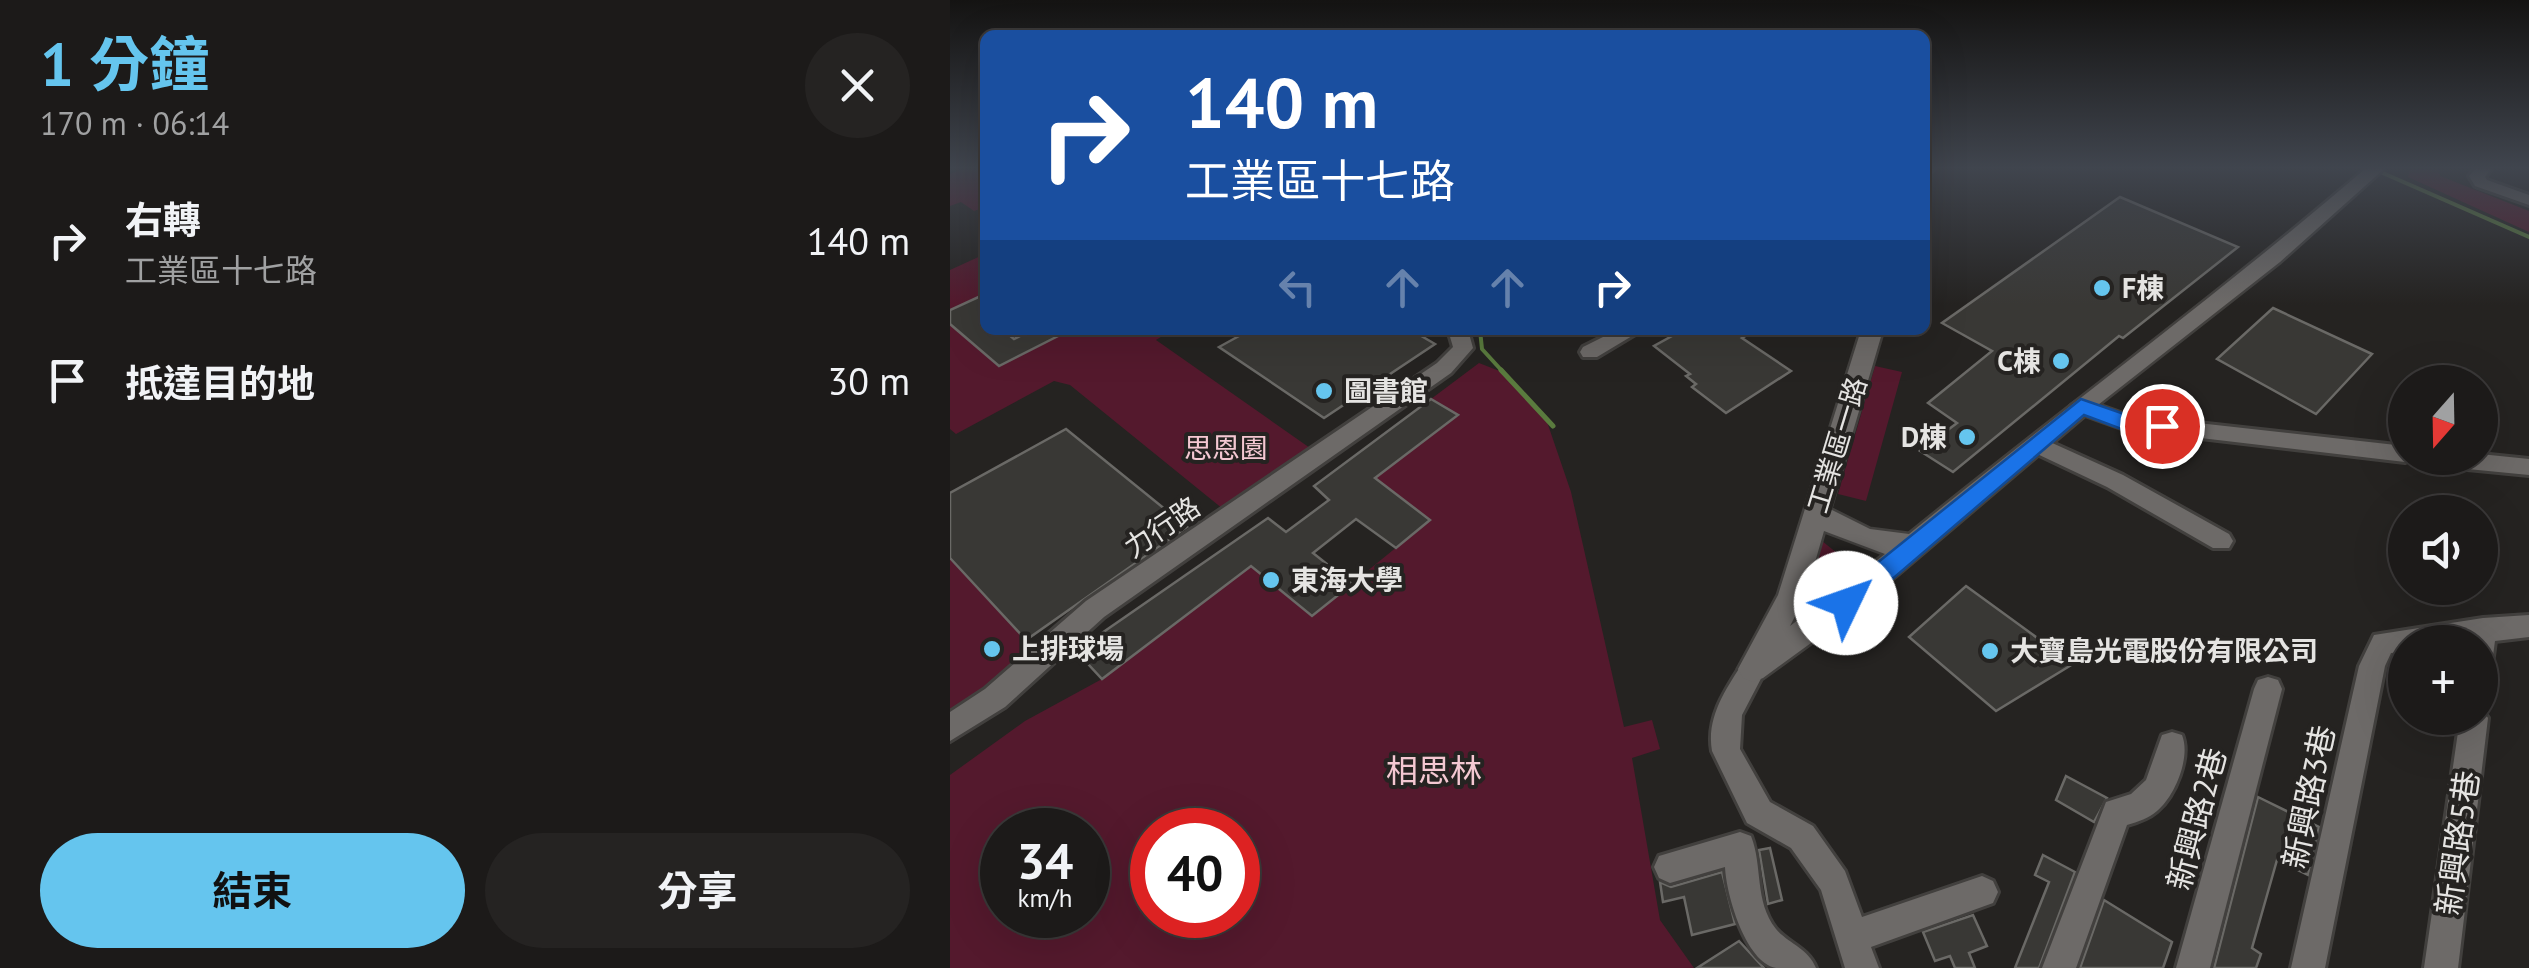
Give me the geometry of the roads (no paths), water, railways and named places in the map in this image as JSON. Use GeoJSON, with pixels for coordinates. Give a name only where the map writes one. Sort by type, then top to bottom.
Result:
{"type":"FeatureCollection","features":[{"type":"Feature","properties":{"kind":"street"},"geometry":{"type":"LineString","coordinates":[[1799,968],[1764,940],[1742,890],[1740,848],[1758,812],[1754,792],[1723,746],[1722,726],[1753,669],[1846,603],[1910,545],[2323,214]]}},
{"type":"Feature","properties":{"kind":"street"},"geometry":{"type":"LineString","coordinates":[[1590,352],[1622,335]]}},
{"type":"Feature","properties":{"kind":"street","name":"工業區一路"},"geometry":{"type":"LineString","coordinates":[[1753,669],[1790,597],[1870,335]]}},
{"type":"Feature","properties":{"kind":"street","name":"力行路"},"geometry":{"type":"LineString","coordinates":[[950,728],[996,698],[1095,609],[1429,379],[1460,339]]}},
{"type":"Feature","properties":{"kind":"street"},"geometry":{"type":"LineString","coordinates":[[2081,406],[2124,422],[2388,452]]}},
{"type":"Feature","properties":{"kind":"street"},"geometry":{"type":"LineString","coordinates":[[2038,444],[2115,481],[2221,541]]}},
{"type":"Feature","properties":{"kind":"street"},"geometry":{"type":"LineString","coordinates":[[2498,464],[2529,467]]}},
{"type":"Feature","properties":{"kind":"street"},"geometry":{"type":"LineString","coordinates":[[1816,514],[1849,533],[1888,546],[1910,545]]}},
{"type":"Feature","properties":{"kind":"street"},"geometry":{"type":"LineString","coordinates":[[2498,628],[2529,626]]}},
{"type":"Feature","properties":{"kind":"street","name":"新興路3巷"},"geometry":{"type":"LineString","coordinates":[[2308,968],[2372,666],[2383,642],[2388,641]]}},
{"type":"Feature","properties":{"kind":"street","name":"新興路2巷"},"geometry":{"type":"LineString","coordinates":[[2193,968],[2268,689]]}},
{"type":"Feature","properties":{"kind":"street","name":"新興路5巷"},"geometry":{"type":"LineString","coordinates":[[2440,968],[2472,735]]}},
{"type":"Feature","properties":{"kind":"street"},"geometry":{"type":"LineString","coordinates":[[2060,968],[2117,813],[2137,810],[2165,782],[2172,746]]}},
{"type":"Feature","properties":{"kind":"street"},"geometry":{"type":"LineString","coordinates":[[1758,812],[1802,837],[1834,882],[1862,968]]}},
{"type":"Feature","properties":{"kind":"street"},"geometry":{"type":"LineString","coordinates":[[1670,867],[1740,848]]}},
{"type":"Feature","properties":{"kind":"street"},"geometry":{"type":"LineString","coordinates":[[1852,936],[1982,892]]}},
{"type":"Feature","properties":{"kind":"waterway"},"geometry":{"type":"LineString","coordinates":[[2477,214],[2529,237]]}},
{"type":"Feature","properties":{"kind":"waterway"},"geometry":{"type":"LineString","coordinates":[[1481,335],[1482,349],[1503,372]]}},
{"type":"Feature","properties":{"kind":"waterway"},"geometry":{"type":"LineString","coordinates":[[1501,370],[1553,426]]}},
{"type":"Feature","properties":{"kind":"place","name":"F棟"},"geometry":{"type":"Point","coordinates":[2102,288]}},
{"type":"Feature","properties":{"kind":"place","name":"C棟"},"geometry":{"type":"Point","coordinates":[2061,361]}},
{"type":"Feature","properties":{"kind":"place","name":"圖書館"},"geometry":{"type":"Point","coordinates":[1324,391]}},
{"type":"Feature","properties":{"kind":"place","name":"D棟"},"geometry":{"type":"Point","coordinates":[1967,437]}},
{"type":"Feature","properties":{"kind":"place","name":"東海大學"},"geometry":{"type":"Point","coordinates":[1271,580]}},
{"type":"Feature","properties":{"kind":"place","name":"上排球場"},"geometry":{"type":"Point","coordinates":[992,649]}},
{"type":"Feature","properties":{"kind":"place","name":"大寶島光電股份有限公司"},"geometry":{"type":"Point","coordinates":[1990,651]}},
{"type":"Feature","properties":{"kind":"park label","name":"思恩園"},"geometry":{"type":"Point","coordinates":[1226,448]}},
{"type":"Feature","properties":{"kind":"park label","name":"相思林"},"geometry":{"type":"Point","coordinates":[1434,771]}}]}
